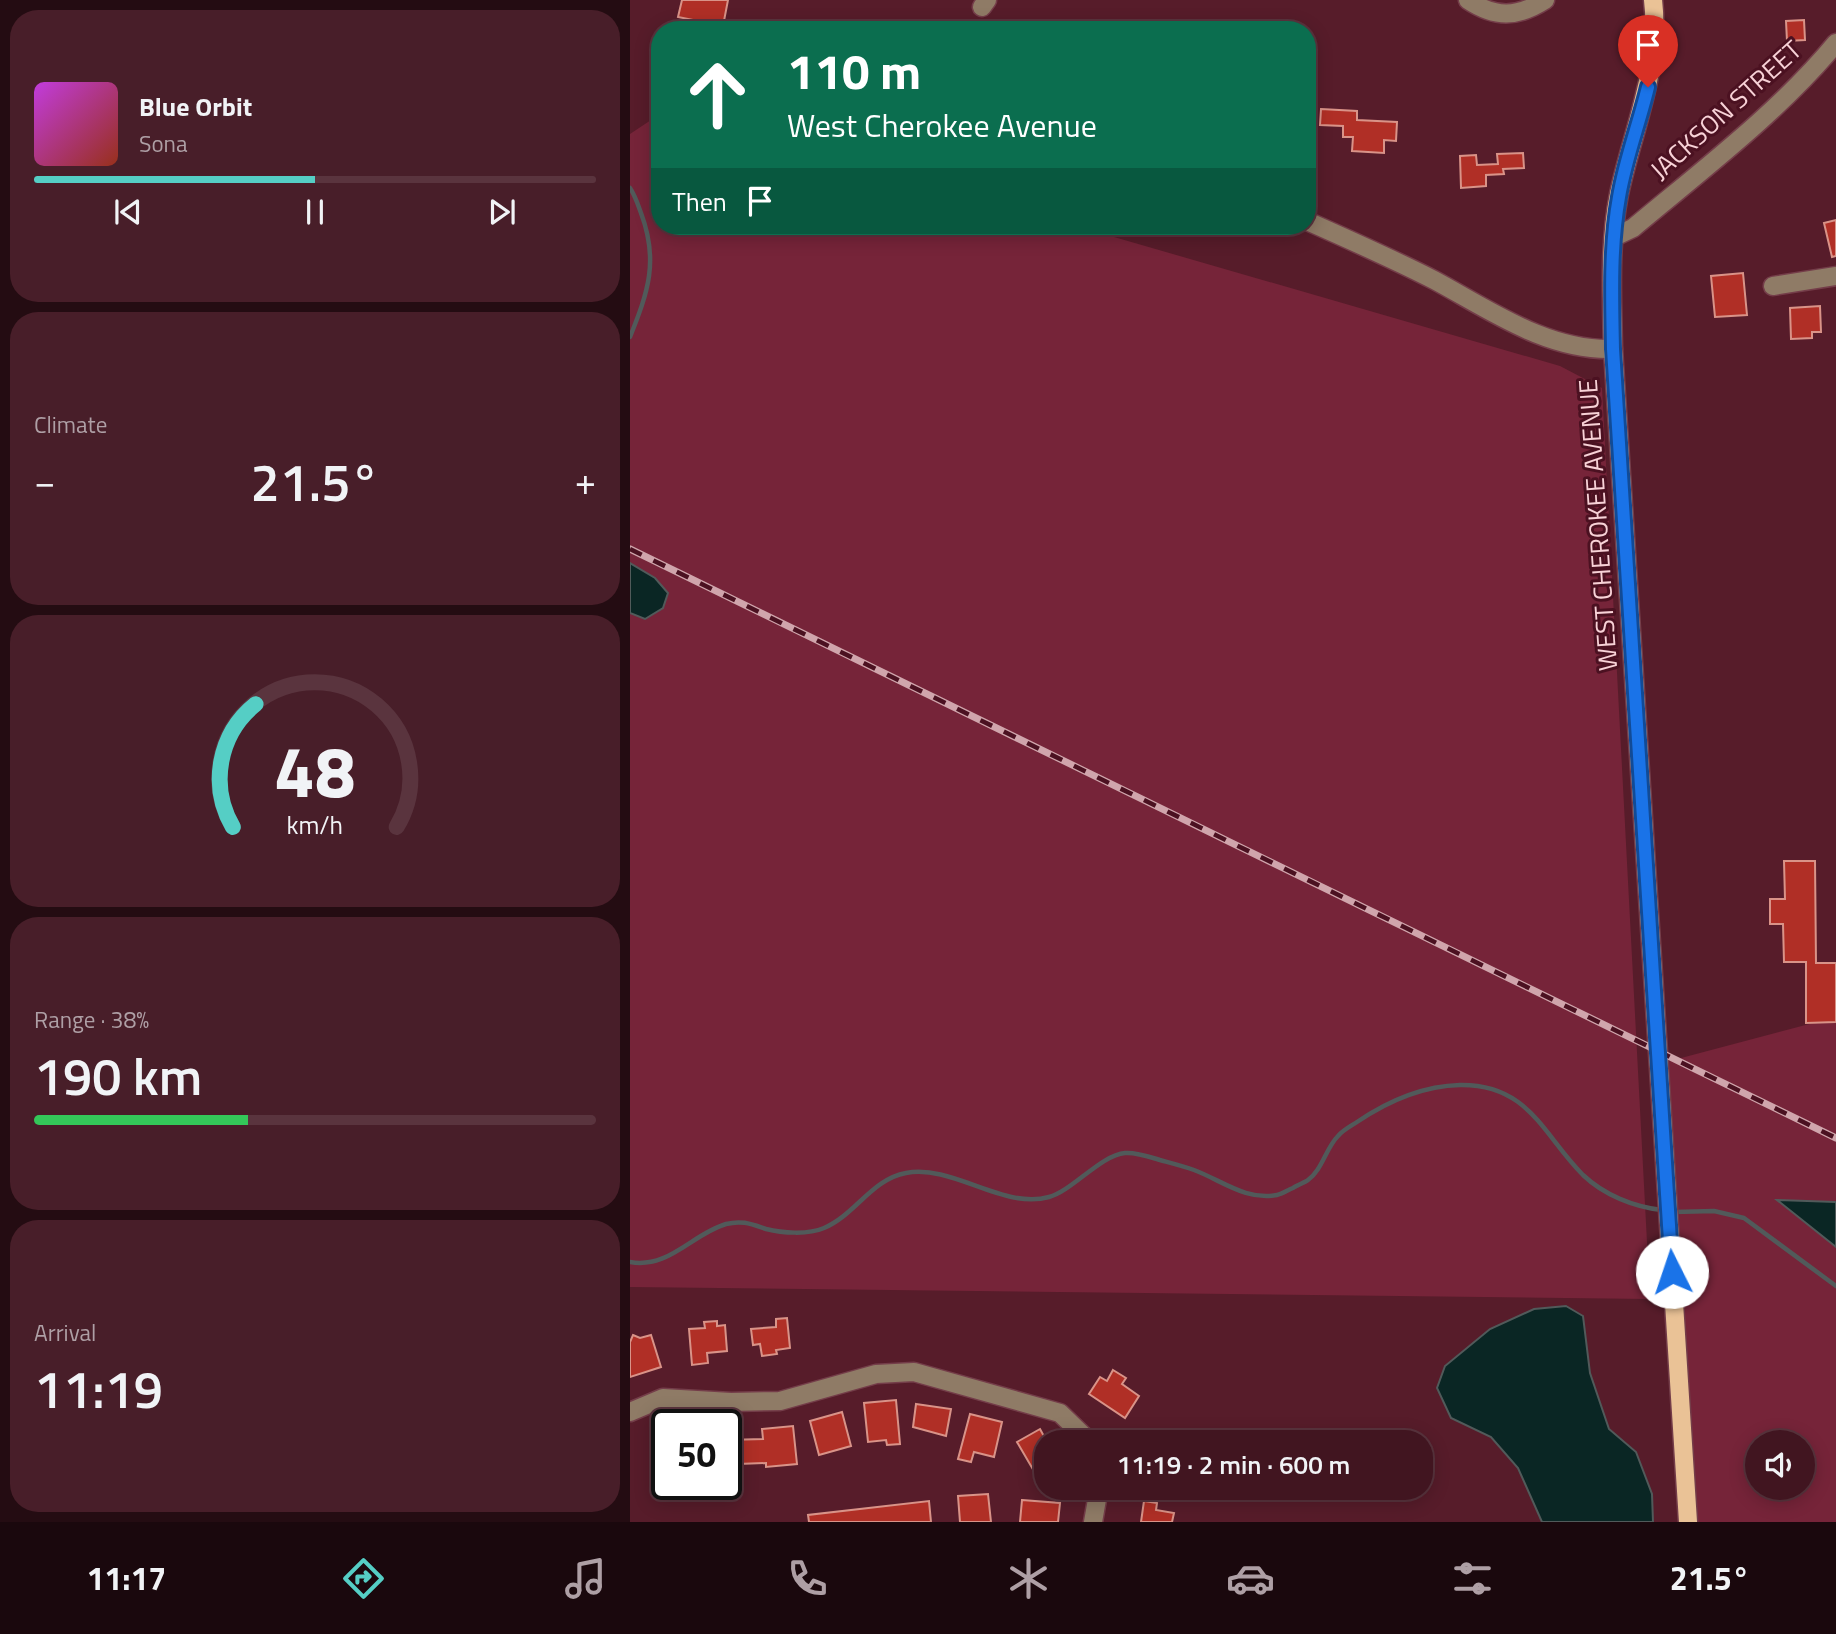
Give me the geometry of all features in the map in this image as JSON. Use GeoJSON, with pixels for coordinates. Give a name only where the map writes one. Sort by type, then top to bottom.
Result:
{"type":"FeatureCollection","features":[{"type":"Feature","properties":{"kind":"main road","name":"WEST CHEROKEE AVENUE"},"geometry":{"type":"LineString","coordinates":[[1653,0],[1652,63],[1621,188],[1614,237],[1613,349],[1688,1522]]}},
{"type":"Feature","properties":{"kind":"street"},"geometry":{"type":"LineString","coordinates":[[1468,0],[1486,12],[1513,13],[1533,8],[1545,0]]}},
{"type":"Feature","properties":{"kind":"street","name":"JACKSON STREET"},"geometry":{"type":"LineString","coordinates":[[1614,237],[1633,228],[1734,144],[1819,63],[1836,43]]}},
{"type":"Feature","properties":{"kind":"street"},"geometry":{"type":"LineString","coordinates":[[1316,225],[1558,342],[1579,347],[1613,349]]}},
{"type":"Feature","properties":{"kind":"street"},"geometry":{"type":"LineString","coordinates":[[1773,286],[1836,276]]}},
{"type":"Feature","properties":{"kind":"street"},"geometry":{"type":"LineString","coordinates":[[630,1412],[663,1398],[731,1402],[780,1401],[876,1374],[914,1372],[1060,1413],[1078,1430]]}},
{"type":"Feature","properties":{"kind":"street"},"geometry":{"type":"LineString","coordinates":[[1093,1522],[1097,1500]]}},
{"type":"Feature","properties":{"kind":"shaded area"},"geometry":{"type":"Polygon","coordinates":[[[651,120],[651,235],[1107,235],[1560,366],[1602,388],[1650,1299],[630,1287],[630,134],[651,120]]]}},
{"type":"Feature","properties":{"kind":"shaded area"},"geometry":{"type":"Polygon","coordinates":[[[1836,1017],[1836,1522],[1698,1522],[1666,1062],[1836,1017]]]}},
{"type":"Feature","properties":{"kind":"water"},"geometry":{"type":"Polygon","coordinates":[[[630,563],[655,578],[668,593],[663,608],[645,619],[630,613],[630,563]]]}},
{"type":"Feature","properties":{"kind":"water"},"geometry":{"type":"Polygon","coordinates":[[[1777,1200],[1836,1202],[1836,1247],[1777,1200]]]}},
{"type":"Feature","properties":{"kind":"water"},"geometry":{"type":"Polygon","coordinates":[[[1566,1306],[1583,1316],[1590,1373],[1609,1429],[1636,1452],[1652,1494],[1653,1522],[1542,1522],[1518,1468],[1491,1437],[1451,1418],[1437,1388],[1445,1366],[1490,1329],[1534,1309],[1566,1306]]]}},
{"type":"Feature","properties":{"kind":"building"},"geometry":{"type":"Polygon","coordinates":[[[682,0],[728,0],[724,21],[698,21],[678,17],[682,0]]]}},
{"type":"Feature","properties":{"kind":"building"},"geometry":{"type":"Polygon","coordinates":[[[1804,20],[1805,40],[1787,41],[1786,21],[1804,20]]]}},
{"type":"Feature","properties":{"kind":"building"},"geometry":{"type":"Polygon","coordinates":[[[1321,109],[1357,111],[1357,120],[1397,122],[1396,141],[1384,140],[1384,153],[1352,151],[1353,137],[1343,137],[1343,126],[1320,125],[1321,109]]]}},
{"type":"Feature","properties":{"kind":"building"},"geometry":{"type":"Polygon","coordinates":[[[1523,153],[1524,168],[1503,169],[1504,174],[1486,175],[1486,186],[1461,188],[1460,156],[1476,155],[1477,165],[1498,164],[1497,154],[1523,153]]]}},
{"type":"Feature","properties":{"kind":"building"},"geometry":{"type":"Polygon","coordinates":[[[1836,220],[1836,256],[1832,257],[1824,223],[1836,220]]]}},
{"type":"Feature","properties":{"kind":"building"},"geometry":{"type":"Polygon","coordinates":[[[1743,273],[1747,315],[1715,317],[1711,276],[1743,273]]]}},
{"type":"Feature","properties":{"kind":"building"},"geometry":{"type":"Polygon","coordinates":[[[1820,306],[1821,332],[1812,332],[1812,338],[1791,339],[1790,308],[1820,306]]]}},
{"type":"Feature","properties":{"kind":"building"},"geometry":{"type":"Polygon","coordinates":[[[1784,861],[1815,861],[1816,963],[1836,963],[1836,1022],[1806,1023],[1806,962],[1784,962],[1783,924],[1770,924],[1770,899],[1785,899],[1784,861]]]}},
{"type":"Feature","properties":{"kind":"building"},"geometry":{"type":"Polygon","coordinates":[[[787,1318],[790,1348],[776,1350],[777,1354],[762,1356],[760,1344],[753,1345],[751,1329],[776,1327],[776,1319],[787,1318]]]}},
{"type":"Feature","properties":{"kind":"building"},"geometry":{"type":"Polygon","coordinates":[[[717,1321],[717,1326],[725,1325],[727,1351],[707,1353],[708,1363],[692,1365],[689,1329],[705,1328],[704,1322],[717,1321]]]}},
{"type":"Feature","properties":{"kind":"building"},"geometry":{"type":"Polygon","coordinates":[[[633,1335],[640,1338],[651,1335],[661,1367],[630,1377],[630,1342],[633,1335]]]}},
{"type":"Feature","properties":{"kind":"building"},"geometry":{"type":"Polygon","coordinates":[[[1113,1370],[1126,1378],[1122,1384],[1139,1396],[1125,1418],[1089,1394],[1100,1377],[1107,1381],[1113,1370]]]}},
{"type":"Feature","properties":{"kind":"building"},"geometry":{"type":"Polygon","coordinates":[[[896,1400],[900,1444],[887,1445],[886,1440],[868,1442],[864,1403],[896,1400]]]}},
{"type":"Feature","properties":{"kind":"building"},"geometry":{"type":"Polygon","coordinates":[[[916,1404],[951,1409],[946,1436],[913,1427],[916,1404]]]}},
{"type":"Feature","properties":{"kind":"building"},"geometry":{"type":"Polygon","coordinates":[[[842,1412],[851,1446],[819,1455],[810,1421],[842,1412]]]}},
{"type":"Feature","properties":{"kind":"building"},"geometry":{"type":"Polygon","coordinates":[[[970,1414],[1002,1422],[994,1457],[974,1452],[971,1462],[958,1459],[970,1414]]]}},
{"type":"Feature","properties":{"kind":"building"},"geometry":{"type":"Polygon","coordinates":[[[793,1426],[797,1464],[766,1467],[766,1463],[742,1464],[742,1440],[763,1439],[762,1429],[793,1426]]]}},
{"type":"Feature","properties":{"kind":"building"},"geometry":{"type":"Polygon","coordinates":[[[1034,1432],[1034,1471],[1017,1442],[1034,1432]]]}},
{"type":"Feature","properties":{"kind":"building"},"geometry":{"type":"Polygon","coordinates":[[[988,1494],[991,1522],[960,1522],[958,1496],[988,1494]]]}},
{"type":"Feature","properties":{"kind":"building"},"geometry":{"type":"Polygon","coordinates":[[[1022,1500],[1060,1503],[1058,1522],[1020,1522],[1022,1500]]]}},
{"type":"Feature","properties":{"kind":"building"},"geometry":{"type":"Polygon","coordinates":[[[929,1501],[931,1522],[809,1522],[808,1515],[929,1501]]]}},
{"type":"Feature","properties":{"kind":"building"},"geometry":{"type":"Polygon","coordinates":[[[1144,1501],[1157,1503],[1156,1510],[1174,1513],[1172,1522],[1141,1522],[1144,1501]]]}},
{"type":"Feature","properties":{"kind":"waterway"},"geometry":{"type":"LineString","coordinates":[[630,188],[646,230],[650,261],[646,291],[630,337]]}},
{"type":"Feature","properties":{"kind":"waterway"},"geometry":{"type":"LineString","coordinates":[[630,1262],[644,1263],[669,1256],[714,1229],[737,1222],[787,1232],[818,1230],[845,1215],[883,1182],[906,1173],[942,1175],[996,1193],[1032,1199],[1058,1193],[1106,1160],[1129,1153],[1190,1169],[1244,1192],[1277,1195],[1313,1176],[1338,1136],[1369,1114],[1393,1101],[1419,1092],[1460,1085],[1483,1087],[1503,1093],[1519,1102],[1591,1182],[1620,1199],[1662,1210]]}},
{"type":"Feature","properties":{"kind":"waterway"},"geometry":{"type":"LineString","coordinates":[[1674,1212],[1714,1211],[1744,1218],[1836,1286]]}},
{"type":"Feature","properties":{"kind":"railway"},"geometry":{"type":"LineString","coordinates":[[630,549],[1836,1138]]}},
{"type":"Feature","properties":{"kind":"route"},"geometry":{"type":"LineString","coordinates":[[1648,87],[1623,179],[1616,216],[1612,320],[1672,1272]]}}]}
